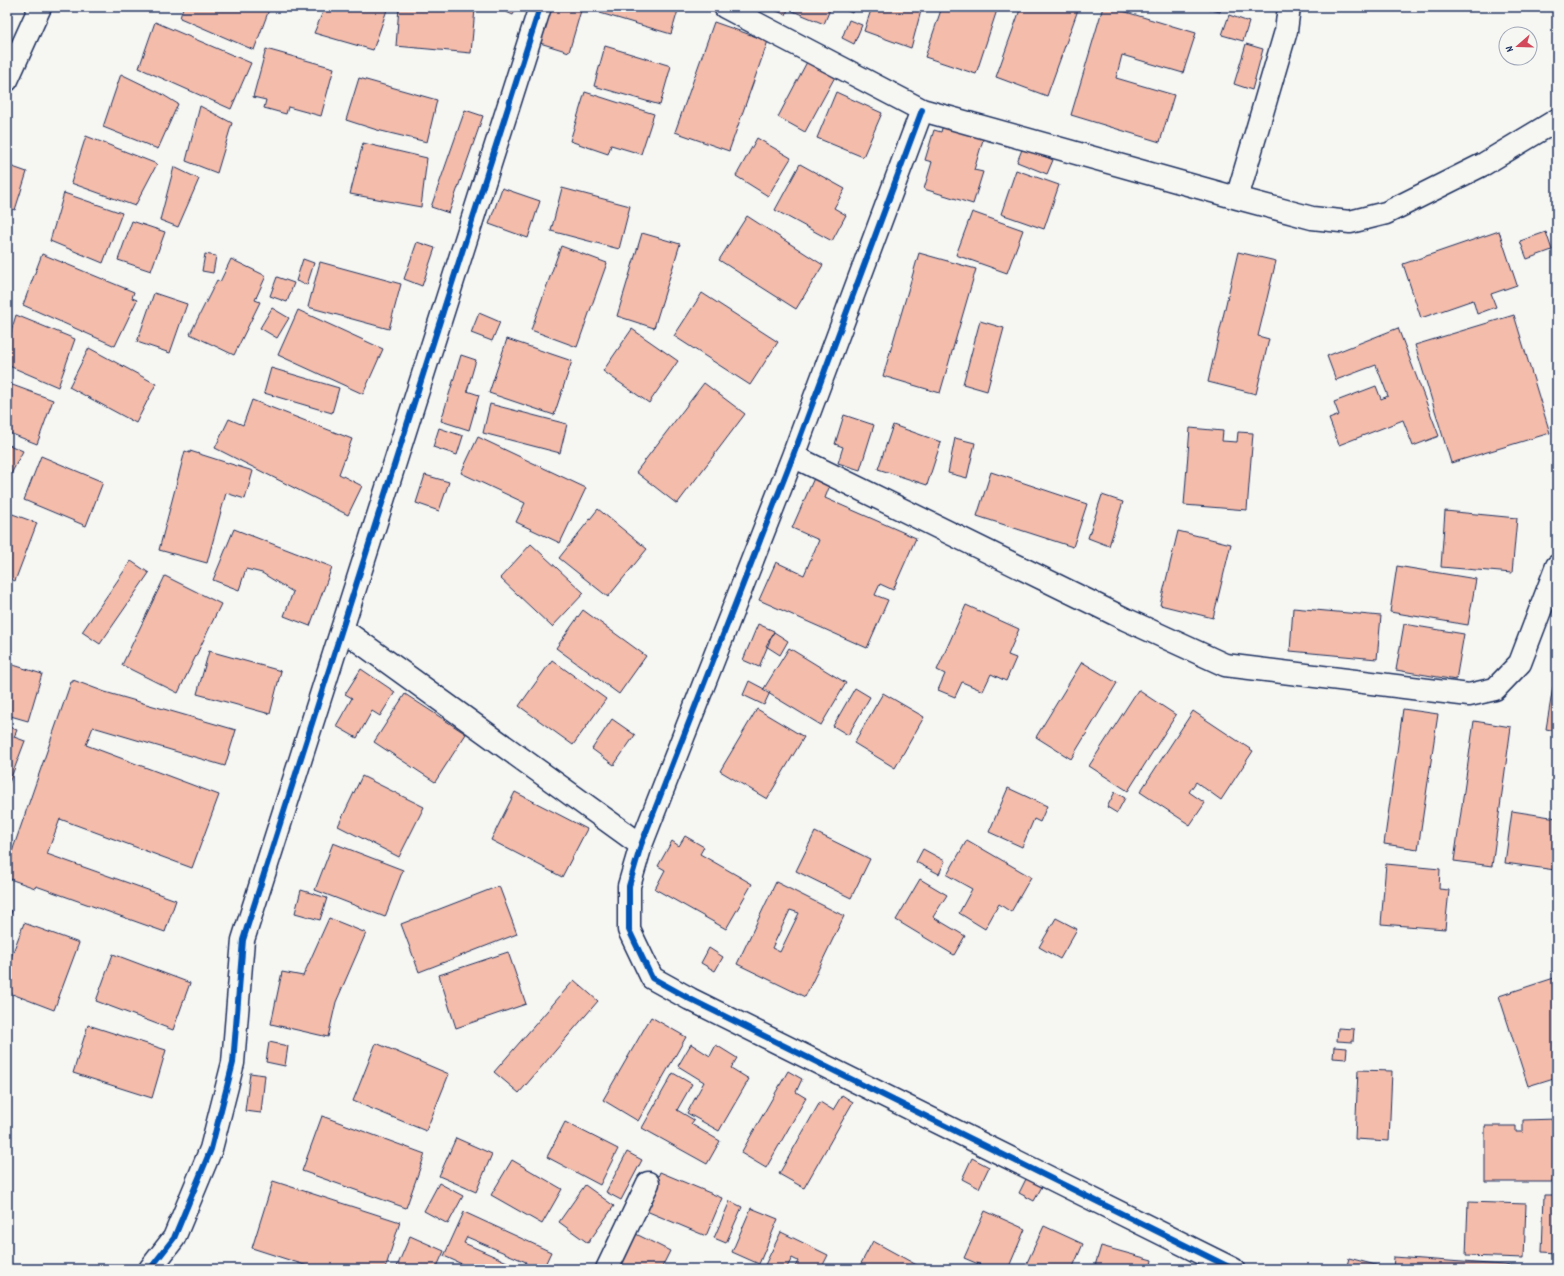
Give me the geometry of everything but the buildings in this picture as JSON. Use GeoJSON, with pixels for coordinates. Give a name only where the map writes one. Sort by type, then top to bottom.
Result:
{"type":"FeatureCollection","features":[{"type":"Feature","properties":{"kind":"street"},"geometry":{"type":"LineString","coordinates":[[7,80],[40,7]]}},
{"type":"Feature","properties":{"kind":"street"},"geometry":{"type":"LineString","coordinates":[[150,1269],[174,1238],[211,1149],[233,1063],[243,940],[540,7]]}},
{"type":"Feature","properties":{"kind":"street"},"geometry":{"type":"LineString","coordinates":[[725,7],[922,110],[1237,198],[1320,219],[1350,222],[1386,213],[1484,164],[1557,120]]}},
{"type":"Feature","properties":{"kind":"street"},"geometry":{"type":"LineString","coordinates":[[1237,198],[1286,30],[1289,7]]}},
{"type":"Feature","properties":{"kind":"street"},"geometry":{"type":"LineString","coordinates":[[922,110],[793,456],[641,845],[629,886],[629,930],[652,978],[697,1003],[1233,1269]]}},
{"type":"Feature","properties":{"kind":"street"},"geometry":{"type":"LineString","coordinates":[[793,456],[1125,619],[1225,666],[1470,695],[1495,689],[1520,663],[1557,566]]}},
{"type":"Feature","properties":{"kind":"street"},"geometry":{"type":"LineString","coordinates":[[342,629],[641,845]]}},
{"type":"Feature","properties":{"kind":"street"},"geometry":{"type":"LineString","coordinates":[[607,1269],[648,1183]]}},
{"type":"Feature","properties":{"kind":"cycle path"},"geometry":{"type":"LineString","coordinates":[[150,1269],[174,1238],[211,1149],[233,1063],[243,940],[540,7]]}},
{"type":"Feature","properties":{"kind":"cycle path"},"geometry":{"type":"LineString","coordinates":[[922,110],[793,456],[641,845],[629,886],[629,930],[652,978],[690,999],[1233,1269]]}}]}
